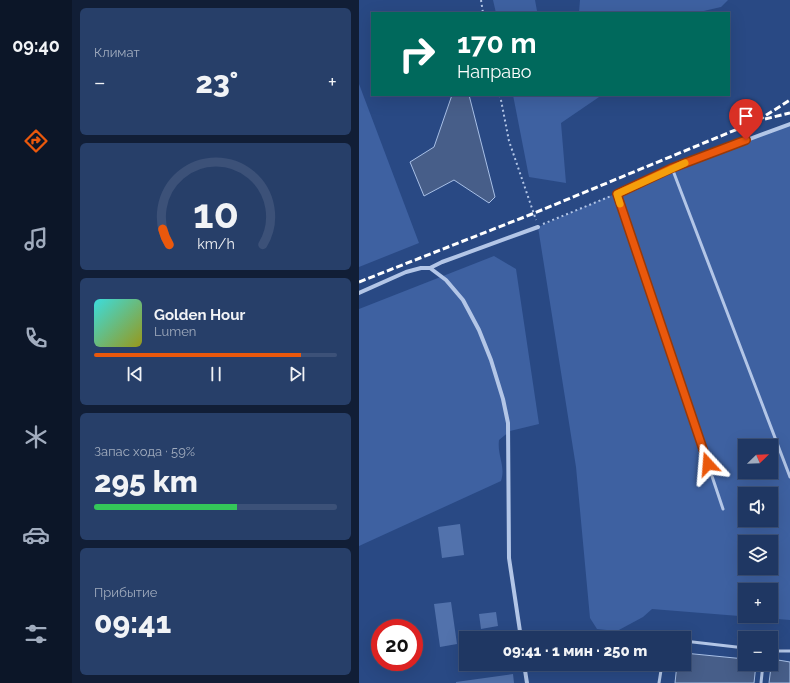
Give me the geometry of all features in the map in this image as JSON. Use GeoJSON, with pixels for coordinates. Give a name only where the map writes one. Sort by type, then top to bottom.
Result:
{"type":"FeatureCollection","features":[{"type":"Feature","properties":{"kind":"street"},"geometry":{"type":"LineString","coordinates":[[617,194],[672,168],[790,124]]}},
{"type":"Feature","properties":{"kind":"street"},"geometry":{"type":"LineString","coordinates":[[359,293],[406,272],[421,268],[430,268],[442,262],[538,226]]}},
{"type":"Feature","properties":{"kind":"street"},"geometry":{"type":"LineString","coordinates":[[430,268],[446,280],[466,306],[479,330],[488,352],[503,399],[508,423],[509,558],[520,631]]}},
{"type":"Feature","properties":{"kind":"street"},"geometry":{"type":"LineString","coordinates":[[525,671],[527,683]]}},
{"type":"Feature","properties":{"kind":"lane"},"geometry":{"type":"LineString","coordinates":[[672,168],[790,477]]}},
{"type":"Feature","properties":{"kind":"lane"},"geometry":{"type":"LineString","coordinates":[[617,194],[723,509]]}},
{"type":"Feature","properties":{"kind":"lane"},"geometry":{"type":"LineString","coordinates":[[691,642],[738,647]]}},
{"type":"Feature","properties":{"kind":"lane"},"geometry":{"type":"LineString","coordinates":[[778,651],[790,652]]}},
{"type":"Feature","properties":{"kind":"lane"},"geometry":{"type":"LineString","coordinates":[[659,683],[661,671]]}},
{"type":"Feature","properties":{"kind":"lane"},"geometry":{"type":"LineString","coordinates":[[761,683],[762,671]]}},
{"type":"Feature","properties":{"kind":"path"},"geometry":{"type":"LineString","coordinates":[[481,0],[483,12]]}},
{"type":"Feature","properties":{"kind":"path"},"geometry":{"type":"LineString","coordinates":[[500,96],[509,141],[520,178],[538,226],[617,194]]}},
{"type":"Feature","properties":{"kind":"shaded area"},"geometry":{"type":"Polygon","coordinates":[[[493,0],[535,0],[538,12],[496,12],[493,0]]]}},
{"type":"Feature","properties":{"kind":"shaded area"},"geometry":{"type":"Polygon","coordinates":[[[580,0],[728,0],[721,7],[699,12],[579,12],[580,0]]]}},
{"type":"Feature","properties":{"kind":"shaded area"},"geometry":{"type":"Polygon","coordinates":[[[359,84],[419,243],[359,267],[359,84]]]}},
{"type":"Feature","properties":{"kind":"shaded area"},"geometry":{"type":"Polygon","coordinates":[[[452,96],[469,96],[495,197],[489,203],[454,180],[424,196],[410,162],[434,147],[452,96]]]}},
{"type":"Feature","properties":{"kind":"shaded area"},"geometry":{"type":"Polygon","coordinates":[[[513,96],[601,96],[561,123],[566,183],[529,177],[513,96]]]}},
{"type":"Feature","properties":{"kind":"shaded area"},"geometry":{"type":"Polygon","coordinates":[[[790,124],[790,620],[778,619],[778,583],[738,583],[738,616],[652,609],[643,617],[617,631],[597,629],[590,618],[576,467],[538,227],[672,168],[790,124]]]}},
{"type":"Feature","properties":{"kind":"shaded area"},"geometry":{"type":"Polygon","coordinates":[[[494,256],[516,269],[539,424],[510,431],[499,440],[499,451],[503,471],[501,481],[359,546],[359,309],[494,256]]]}},
{"type":"Feature","properties":{"kind":"shaded area"},"geometry":{"type":"Polygon","coordinates":[[[691,654],[738,658],[738,671],[755,671],[754,683],[675,683],[676,671],[691,671],[691,654]]]}},
{"type":"Feature","properties":{"kind":"shaded area"},"geometry":{"type":"Polygon","coordinates":[[[778,660],[790,662],[790,683],[769,683],[770,671],[778,671],[778,660]]]}},
{"type":"Feature","properties":{"kind":"building"},"geometry":{"type":"Polygon","coordinates":[[[460,524],[464,555],[442,558],[438,527],[460,524]]]}},
{"type":"Feature","properties":{"kind":"building"},"geometry":{"type":"Polygon","coordinates":[[[451,602],[457,644],[440,647],[434,604],[451,602]]]}},
{"type":"Feature","properties":{"kind":"building"},"geometry":{"type":"Polygon","coordinates":[[[496,612],[498,626],[481,629],[479,614],[496,612]]]}},
{"type":"Feature","properties":{"kind":"building"},"geometry":{"type":"Polygon","coordinates":[[[513,674],[514,683],[456,683],[456,682],[513,674]]]}},
{"type":"Feature","properties":{"kind":"railway"},"geometry":{"type":"LineString","coordinates":[[359,282],[532,214],[757,121],[790,100]]}},
{"type":"Feature","properties":{"kind":"railway"},"geometry":{"type":"LineString","coordinates":[[765,119],[790,113]]}},
{"type":"Feature","properties":{"kind":"slow traffic"},"geometry":{"type":"LineString","coordinates":[[620,204],[617,194],[685,163]]}},
{"type":"Feature","properties":{"kind":"route"},"geometry":{"type":"LineString","coordinates":[[708,464],[617,194],[672,168],[746,140]]}}]}
